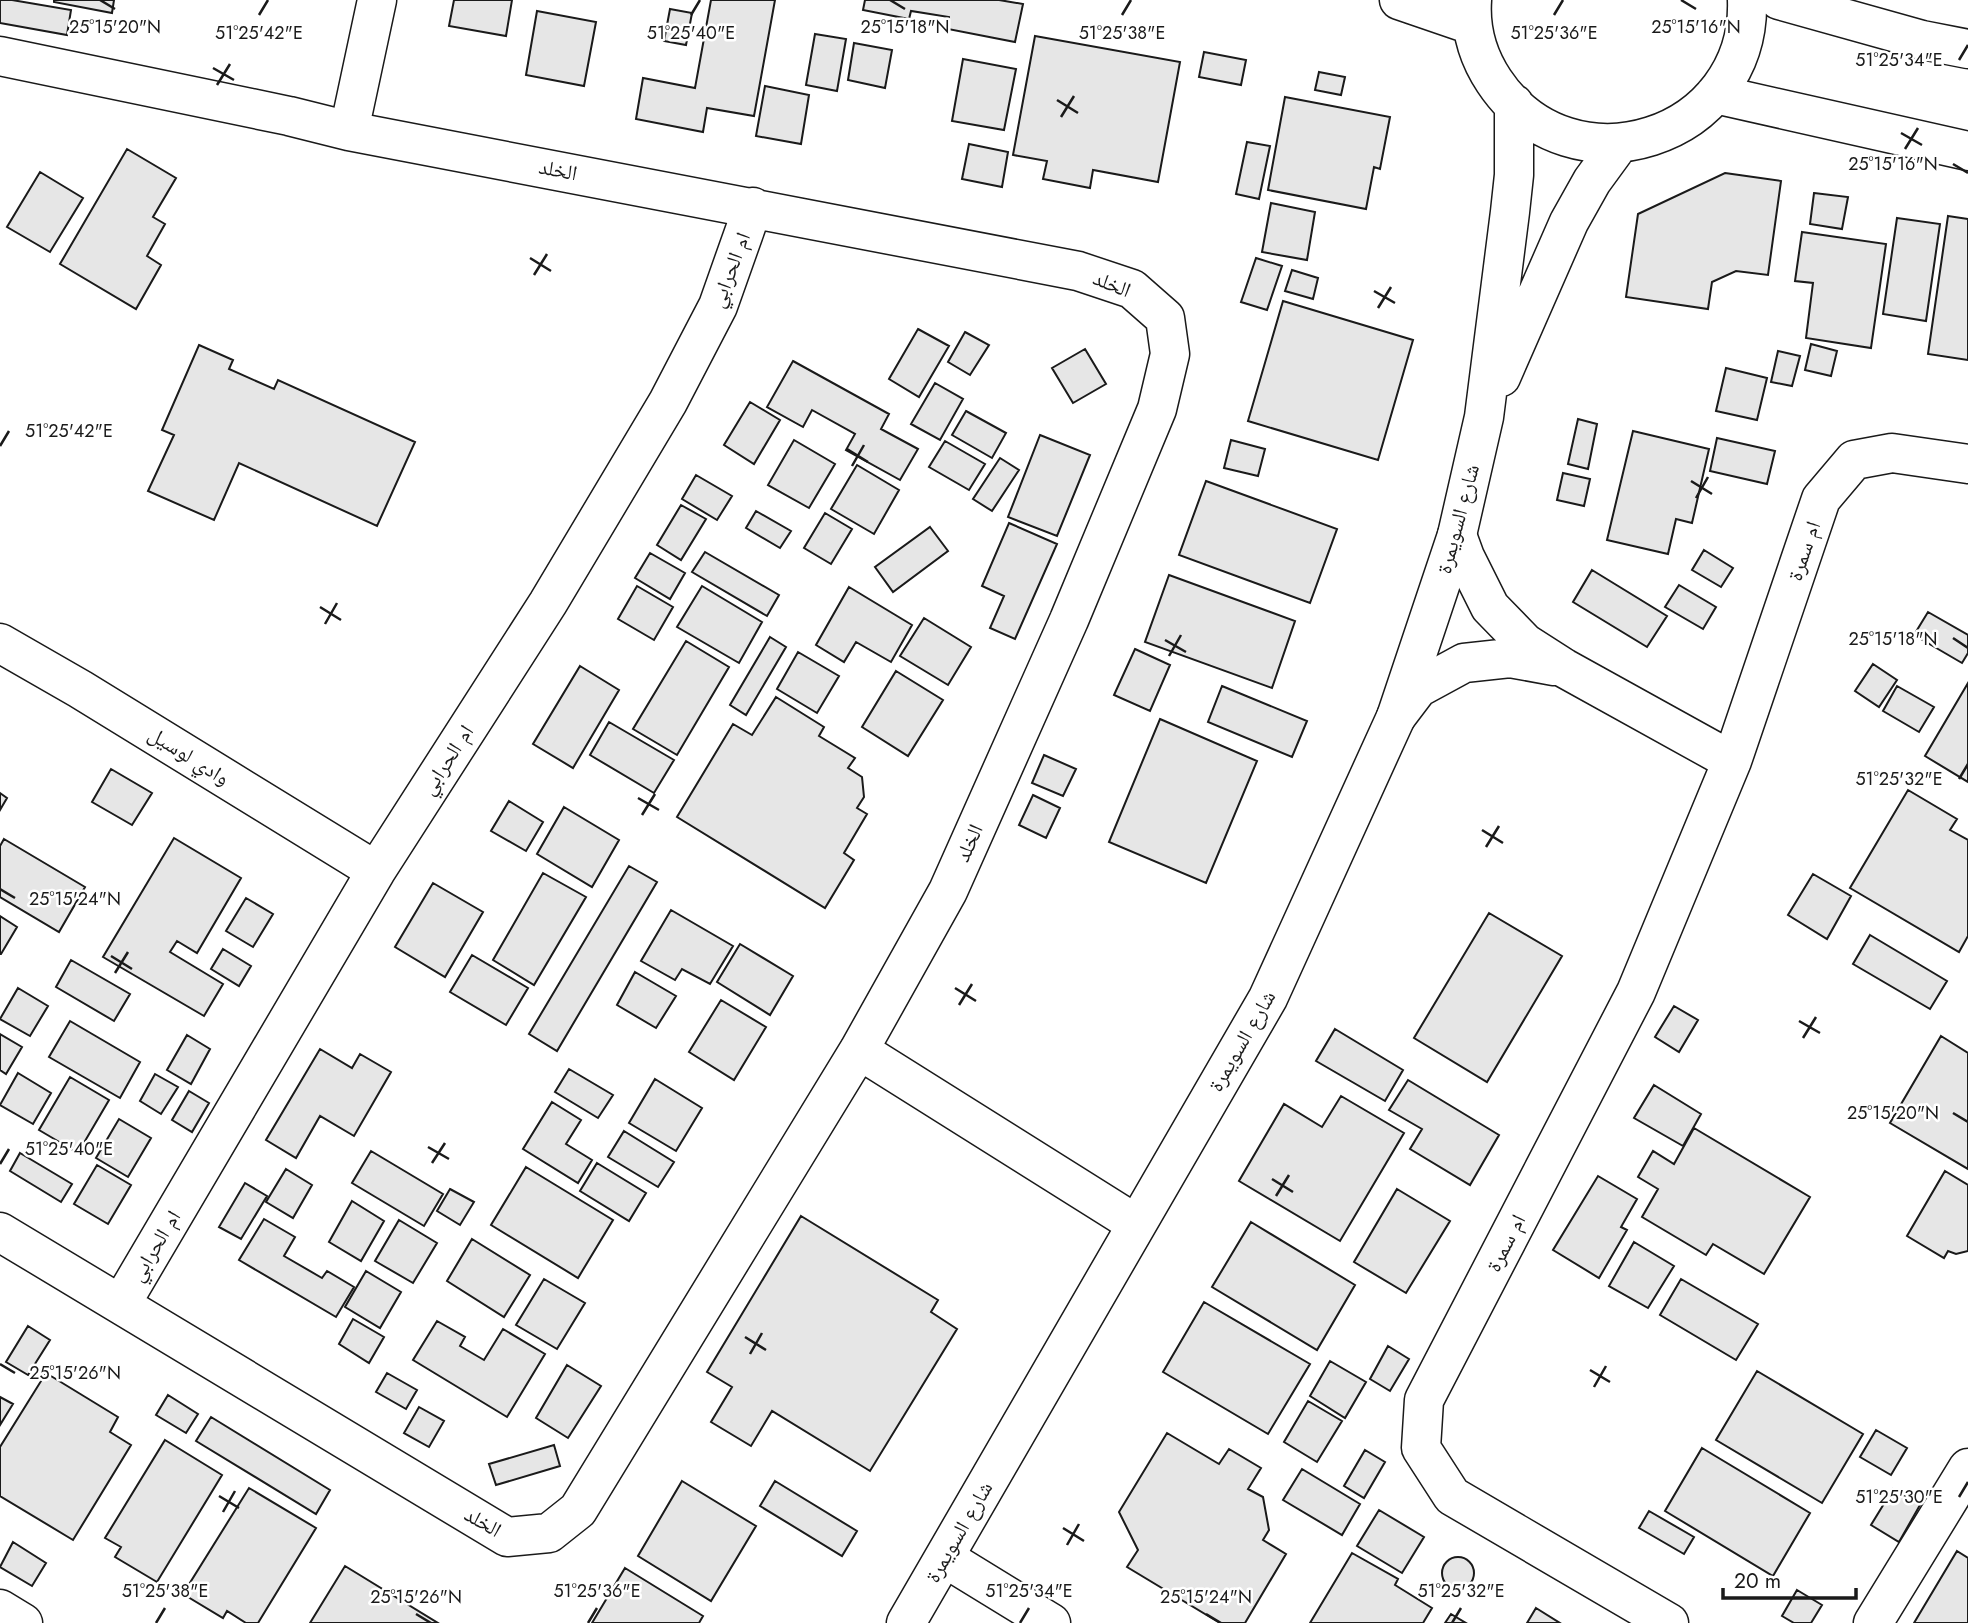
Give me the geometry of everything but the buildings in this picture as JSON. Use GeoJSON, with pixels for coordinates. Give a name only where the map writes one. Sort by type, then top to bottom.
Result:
{"type":"FeatureCollection","features":[{"type":"Feature","properties":{"kind":"street"},"geometry":{"type":"LineString","coordinates":[[349,131],[377,0]]}},
{"type":"Feature","properties":{"kind":"street"},"geometry":{"type":"LineString","coordinates":[[1399,0],[1472,12],[1476,44],[1487,70],[1502,92],[1526,115],[1554,132],[1586,142],[1619,144],[1651,138],[1670,130],[1702,108],[1716,94],[1728,76],[1745,36],[1746,0]]}},
{"type":"Feature","properties":{"kind":"street"},"geometry":{"type":"LineString","coordinates":[[1779,0],[1968,50]]}},
{"type":"Feature","properties":{"kind":"street","name":"الخلد"},"geometry":{"type":"LineString","coordinates":[[0,1232],[507,1537],[549,1533],[578,1510],[859,1050],[948,891],[1069,620],[1157,409],[1170,354],[1164,318],[1132,289],[1078,271],[349,131],[289,116],[3,66]]}},
{"type":"Feature","properties":{"kind":"street"},"geometry":{"type":"LineString","coordinates":[[1716,94],[1968,151]]}},
{"type":"Feature","properties":{"kind":"street","name":"شارع السويمرة"},"geometry":{"type":"LineString","coordinates":[[906,1623],[1268,998],[1396,717],[1457,535],[1484,417],[1514,175],[1514,104]]}},
{"type":"Feature","properties":{"kind":"street","name":"شارع السويمرة"},"geometry":{"type":"LineString","coordinates":[[1484,417],[1569,222],[1592,181],[1619,144]]}},
{"type":"Feature","properties":{"kind":"street","name":"ام الحرابي"},"geometry":{"type":"LineString","coordinates":[[121,1304],[376,871],[548,603],[668,402],[718,306],[753,207]]}},
{"type":"Feature","properties":{"kind":"street","name":"ام سمرة"},"geometry":{"type":"LineString","coordinates":[[1670,1623],[1452,1496],[1421,1448],[1424,1400],[1636,992],[1732,761],[1821,499],[1854,460],[1892,453],[1968,464]]}},
{"type":"Feature","properties":{"kind":"street"},"geometry":{"type":"LineString","coordinates":[[1457,535],[1490,607],[1525,643],[1564,668],[1732,761]]}},
{"type":"Feature","properties":{"kind":"street","name":"وادي لوسيل"},"geometry":{"type":"LineString","coordinates":[[0,643],[80,689],[376,871]]}},
{"type":"Feature","properties":{"kind":"street"},"geometry":{"type":"LineString","coordinates":[[1396,717],[1418,688],[1464,663],[1510,658],[1564,668]]}},
{"type":"Feature","properties":{"kind":"street"},"geometry":{"type":"LineString","coordinates":[[859,1050],[1136,1224]]}},
{"type":"Feature","properties":{"kind":"street"},"geometry":{"type":"LineString","coordinates":[[1873,1623],[1968,1468]]}},
{"type":"Feature","properties":{"kind":"street"},"geometry":{"type":"LineString","coordinates":[[945,1558],[1051,1623]]}},
{"type":"Feature","properties":{"kind":"street"},"geometry":{"type":"LineString","coordinates":[[0,1609],[23,1623]]}}]}
